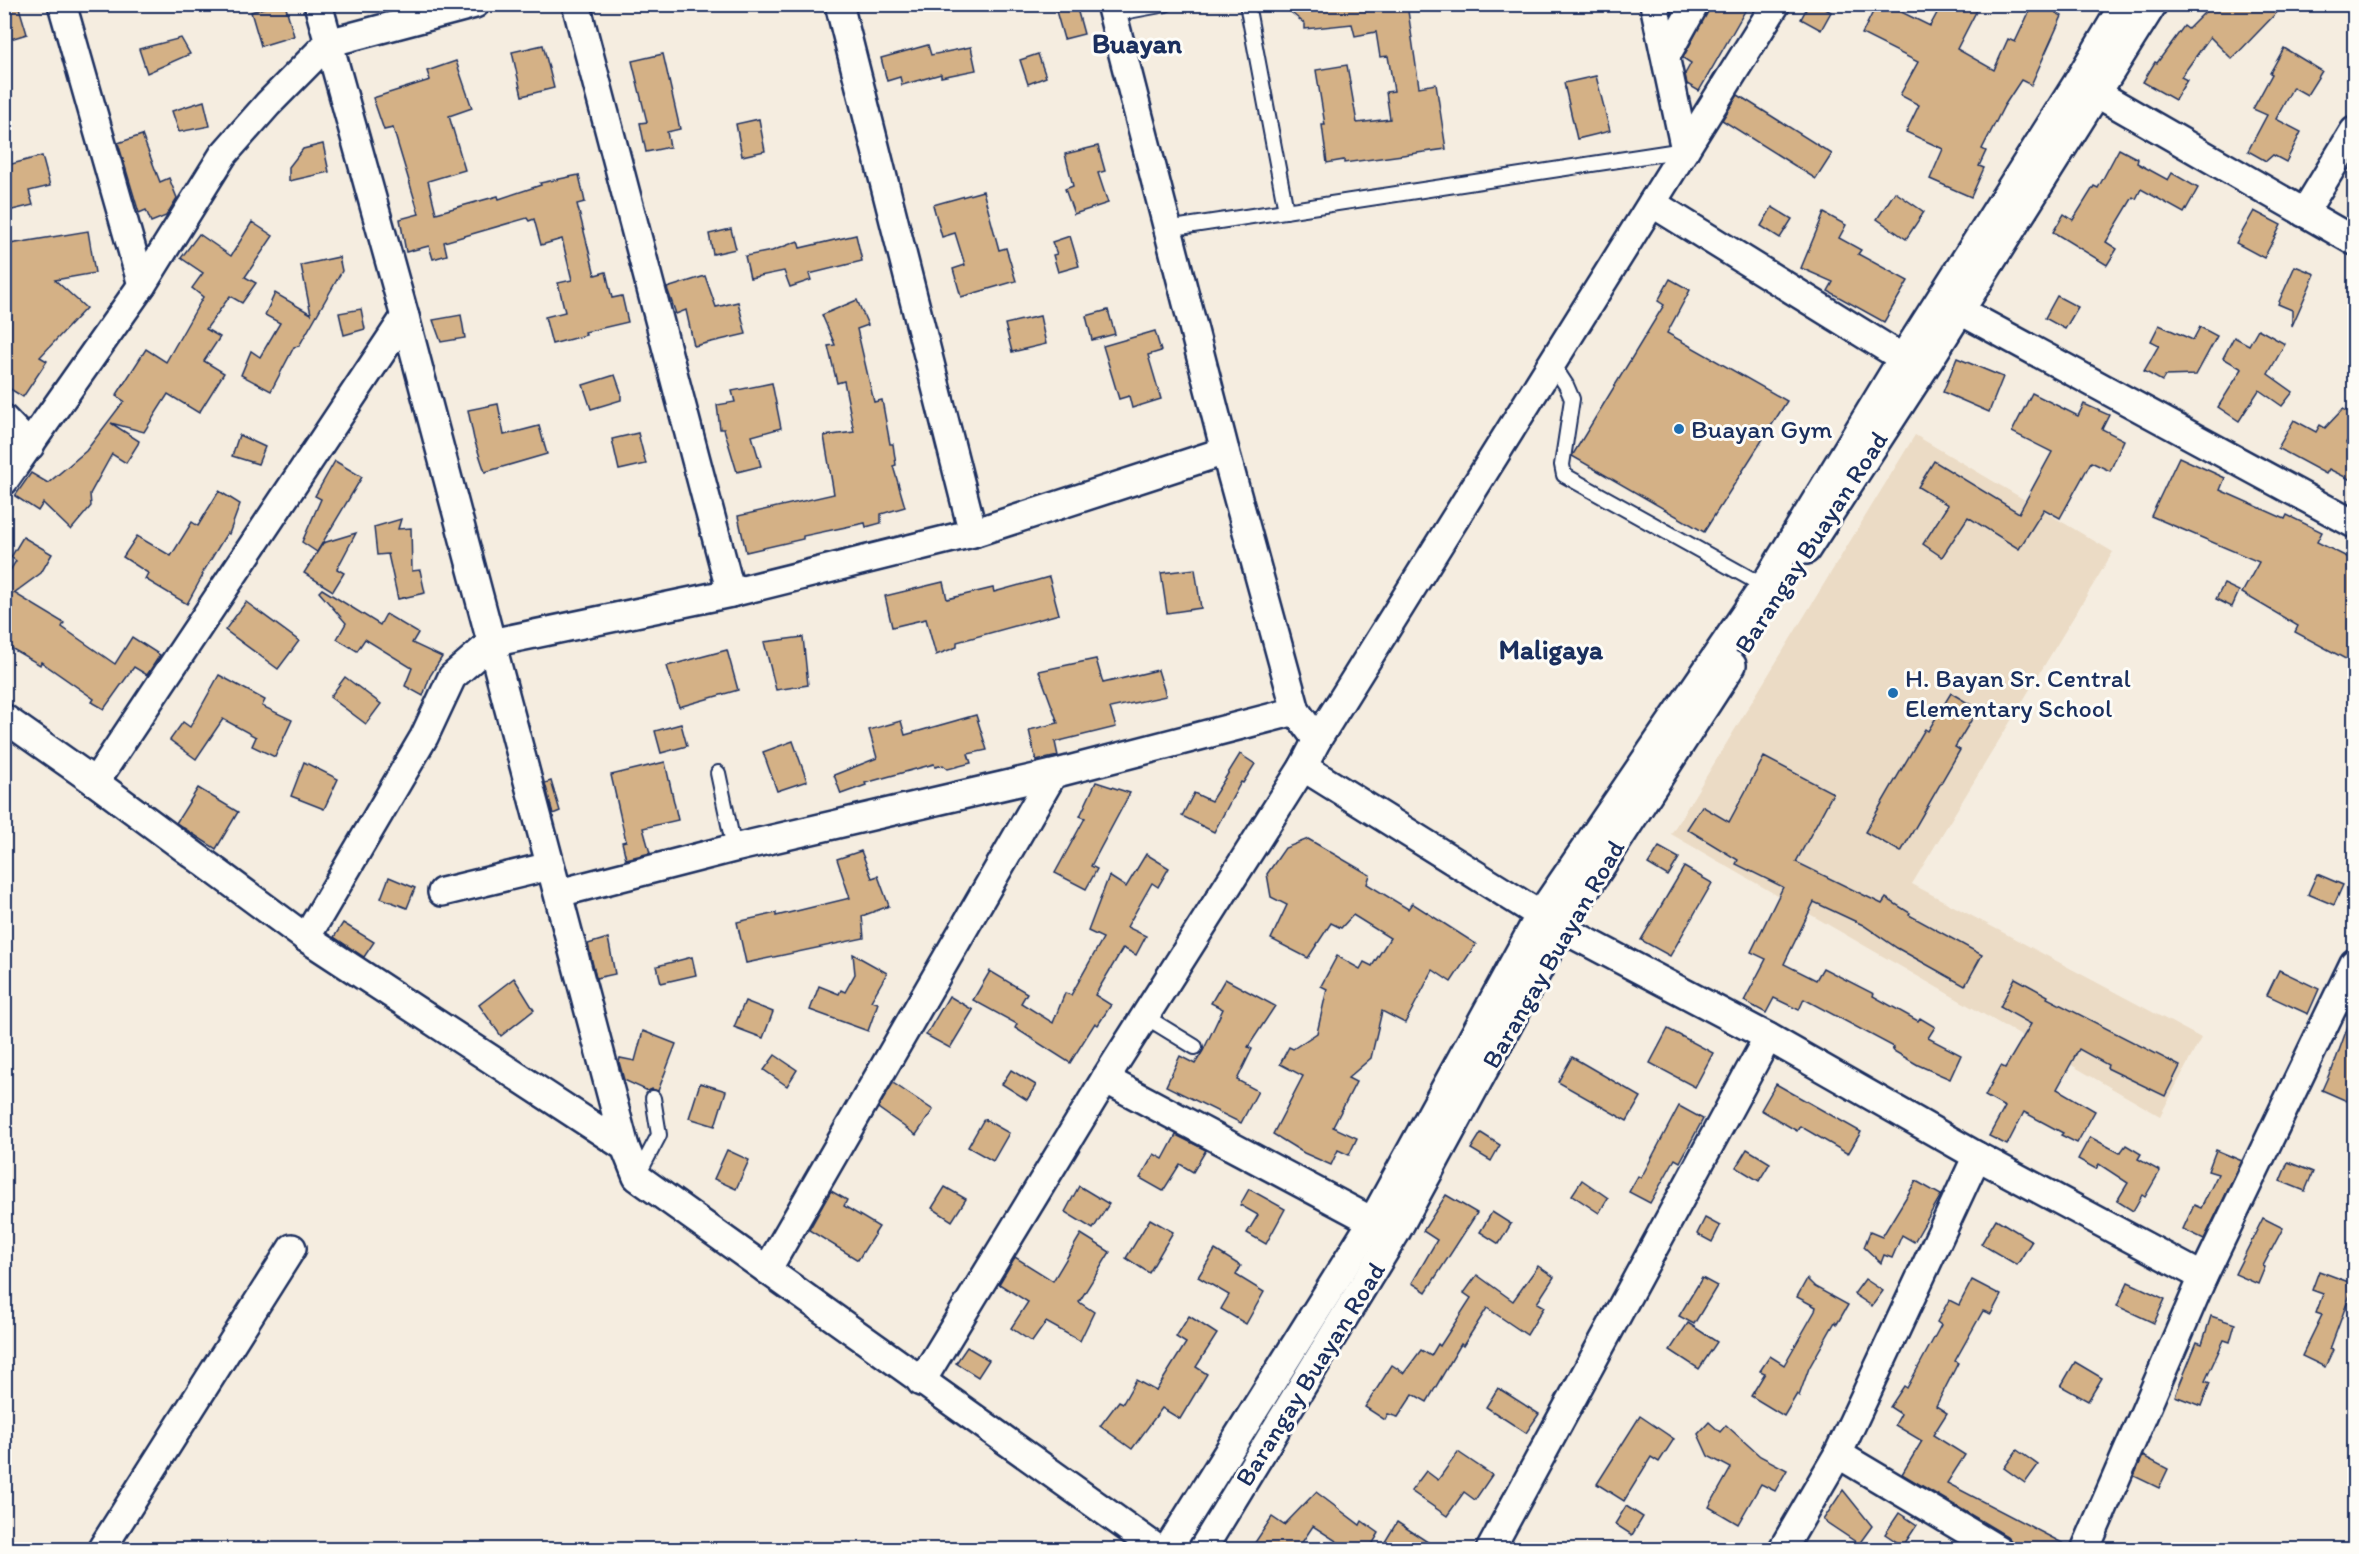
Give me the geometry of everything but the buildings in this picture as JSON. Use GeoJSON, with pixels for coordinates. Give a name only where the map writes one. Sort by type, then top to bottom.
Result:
{"type":"FeatureCollection","features":[{"type":"Feature","properties":{"kind":"street"},"geometry":{"type":"LineString","coordinates":[[62,4],[142,285]]}},
{"type":"Feature","properties":{"kind":"street"},"geometry":{"type":"LineString","coordinates":[[318,4],[405,316],[625,1146],[637,1177],[1159,1550]]}},
{"type":"Feature","properties":{"kind":"street"},"geometry":{"type":"LineString","coordinates":[[4,481],[142,285],[223,155],[268,104],[328,43],[475,4]]}},
{"type":"Feature","properties":{"kind":"street"},"geometry":{"type":"LineString","coordinates":[[576,4],[731,593]]}},
{"type":"Feature","properties":{"kind":"street"},"geometry":{"type":"LineString","coordinates":[[840,4],[973,533]]}},
{"type":"Feature","properties":{"kind":"street"},"geometry":{"type":"LineString","coordinates":[[1654,4],[1685,150]]}},
{"type":"Feature","properties":{"kind":"street"},"geometry":{"type":"LineString","coordinates":[[1666,56],[1695,4]]}},
{"type":"Feature","properties":{"kind":"street"},"geometry":{"type":"LineString","coordinates":[[921,1382],[1105,1078],[1146,1017],[1303,767],[1317,740],[1551,362],[1776,4]]}},
{"type":"Feature","properties":{"kind":"street"},"geometry":{"type":"LineString","coordinates":[[2088,88],[2124,4]]}},
{"type":"Feature","properties":{"kind":"street"},"geometry":{"type":"LineString","coordinates":[[1551,920],[1764,586],[1913,364],[2088,88],[2154,4]]}},
{"type":"Feature","properties":{"kind":"street"},"geometry":{"type":"LineString","coordinates":[[1111,9],[1225,451],[1296,711],[1317,740]]}},
{"type":"Feature","properties":{"kind":"street"},"geometry":{"type":"LineString","coordinates":[[2088,88],[2355,242]]}},
{"type":"Feature","properties":{"kind":"street"},"geometry":{"type":"LineString","coordinates":[[2304,213],[2355,131]]}},
{"type":"Feature","properties":{"kind":"street"},"geometry":{"type":"LineString","coordinates":[[1652,203],[1913,364]]}},
{"type":"Feature","properties":{"kind":"street"},"geometry":{"type":"LineString","coordinates":[[1949,305],[2355,524]]}},
{"type":"Feature","properties":{"kind":"street"},"geometry":{"type":"LineString","coordinates":[[95,782],[405,316]]}},
{"type":"Feature","properties":{"kind":"street","name":"Barangay Buayan Road"},"geometry":{"type":"LineString","coordinates":[[1202,1550],[1395,1234],[1482,1047],[1551,920],[1913,364]]}},
{"type":"Feature","properties":{"kind":"street"},"geometry":{"type":"LineString","coordinates":[[4,419],[30,446]]}},
{"type":"Feature","properties":{"kind":"street"},"geometry":{"type":"LineString","coordinates":[[306,938],[424,736],[452,677],[491,644],[731,593],[973,533],[1225,451]]}},
{"type":"Feature","properties":{"kind":"street"},"geometry":{"type":"LineString","coordinates":[[559,893],[734,848],[1053,774],[1296,711]]}},
{"type":"Feature","properties":{"kind":"street"},"geometry":{"type":"LineString","coordinates":[[4,718],[95,782],[306,938],[625,1146]]}},
{"type":"Feature","properties":{"kind":"street"},"geometry":{"type":"LineString","coordinates":[[1303,767],[1551,920],[1768,1037],[1977,1156],[2203,1277]]}},
{"type":"Feature","properties":{"kind":"street"},"geometry":{"type":"LineString","coordinates":[[767,1270],[1053,774]]}},
{"type":"Feature","properties":{"kind":"street"},"geometry":{"type":"LineString","coordinates":[[442,892],[550,866]]}},
{"type":"Feature","properties":{"kind":"street"},"geometry":{"type":"LineString","coordinates":[[2085,1550],[2203,1277],[2355,963]]}},
{"type":"Feature","properties":{"kind":"street"},"geometry":{"type":"LineString","coordinates":[[1490,1550],[1768,1037]]}},
{"type":"Feature","properties":{"kind":"street"},"geometry":{"type":"LineString","coordinates":[[1167,1550],[1482,1047]]}},
{"type":"Feature","properties":{"kind":"street"},"geometry":{"type":"LineString","coordinates":[[1105,1078],[1373,1220],[1395,1234]]}},
{"type":"Feature","properties":{"kind":"street"},"geometry":{"type":"LineString","coordinates":[[1782,1550],[1838,1454],[1977,1156]]}},
{"type":"Feature","properties":{"kind":"street"},"geometry":{"type":"LineString","coordinates":[[101,1550],[292,1248]]}},
{"type":"Feature","properties":{"kind":"street"},"geometry":{"type":"LineString","coordinates":[[1838,1454],[1999,1550]]}},
{"type":"Feature","properties":{"kind":"lane"},"geometry":{"type":"LineString","coordinates":[[1111,9],[1166,4]]}},
{"type":"Feature","properties":{"kind":"lane"},"geometry":{"type":"LineString","coordinates":[[1247,4],[1286,211]]}},
{"type":"Feature","properties":{"kind":"lane"},"geometry":{"type":"LineString","coordinates":[[1167,229],[1685,150]]}},
{"type":"Feature","properties":{"kind":"lane"},"geometry":{"type":"LineString","coordinates":[[1551,362],[1572,399],[1562,465],[1564,475],[1764,586]]}},
{"type":"Feature","properties":{"kind":"lane"},"geometry":{"type":"LineString","coordinates":[[718,773],[734,848]]}},
{"type":"Feature","properties":{"kind":"lane"},"geometry":{"type":"LineString","coordinates":[[1146,1017],[1195,1047]]}},
{"type":"Feature","properties":{"kind":"lane"},"geometry":{"type":"LineString","coordinates":[[637,1177],[659,1135],[653,1098]]}},
{"type":"Feature","properties":{"kind":"shaded area","name":"H. Bayan Sr. Central Elementary School"},"geometry":{"type":"Polygon","coordinates":[[[1915,435],[2113,552],[1912,884],[2201,1038],[2160,1116],[1671,834],[1915,435]]]}},
{"type":"Feature","properties":{"kind":"place","name":"Buayan Gym"},"geometry":{"type":"Point","coordinates":[1679,429]}},
{"type":"Feature","properties":{"kind":"place","name":"H. Bayan Sr. Central Elementary School"},"geometry":{"type":"Point","coordinates":[1893,693]}},
{"type":"Feature","properties":{"kind":"district","name":"Buayan"},"geometry":{"type":"Point","coordinates":[1137,43]}},
{"type":"Feature","properties":{"kind":"district","name":"Maligaya"},"geometry":{"type":"Point","coordinates":[1551,650]}}]}
